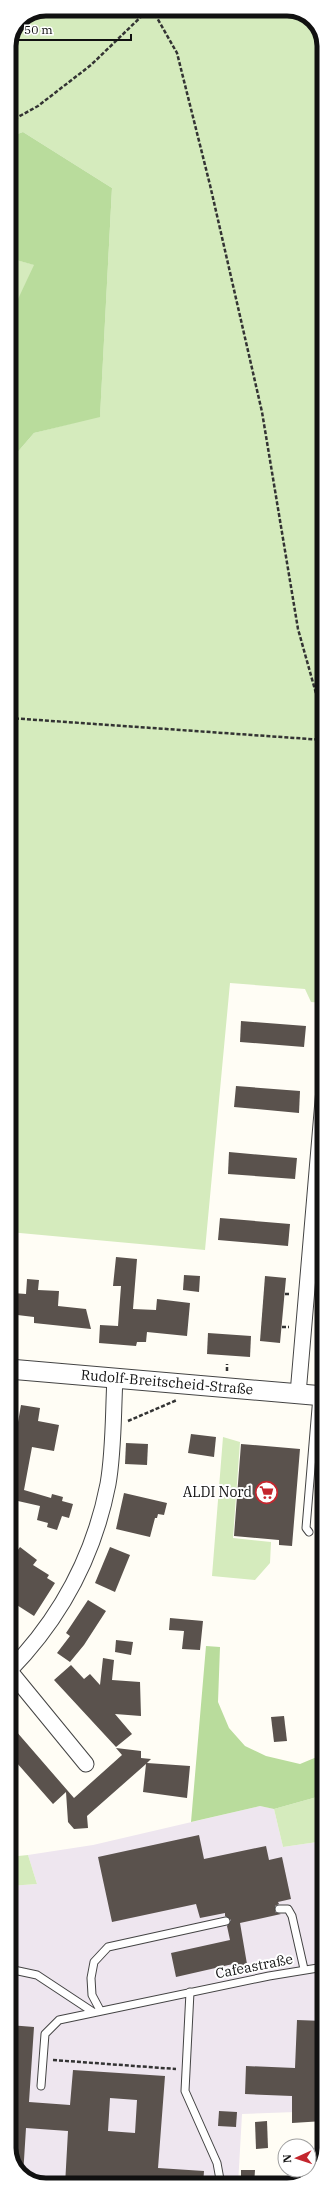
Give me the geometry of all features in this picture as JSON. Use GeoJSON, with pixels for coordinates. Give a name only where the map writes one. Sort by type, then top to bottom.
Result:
{"type":"FeatureCollection","features":[{"type":"Feature","properties":{"kind":"street"},"geometry":{"type":"LineString","coordinates":[[298,1394],[317,1171]]}},
{"type":"Feature","properties":{"kind":"street","name":"Rudolf-Breitscheid-Straße"},"geometry":{"type":"LineString","coordinates":[[16,1370],[317,1396]]}},
{"type":"Feature","properties":{"kind":"street"},"geometry":{"type":"LineString","coordinates":[[16,1663],[46,1630],[62,1607],[92,1543],[108,1482],[113,1427],[115,1378]]}},
{"type":"Feature","properties":{"kind":"street"},"geometry":{"type":"LineString","coordinates":[[16,1679],[86,1764]]}},
{"type":"Feature","properties":{"kind":"lane"},"geometry":{"type":"LineString","coordinates":[[309,1532],[306,1528],[317,1431]]}},
{"type":"Feature","properties":{"kind":"lane"},"geometry":{"type":"LineString","coordinates":[[280,1909],[288,1909],[292,1916],[304,1969]]}},
{"type":"Feature","properties":{"kind":"lane"},"geometry":{"type":"LineString","coordinates":[[96,2011],[92,1995],[91,1978],[94,1962],[108,1947],[226,1921]]}},
{"type":"Feature","properties":{"kind":"lane","name":"Cafeastraße"},"geometry":{"type":"LineString","coordinates":[[41,2086],[45,2034],[59,2020],[96,2011],[304,1969],[317,1968]]}},
{"type":"Feature","properties":{"kind":"lane"},"geometry":{"type":"LineString","coordinates":[[16,1970],[37,1975],[96,2011]]}},
{"type":"Feature","properties":{"kind":"lane"},"geometry":{"type":"LineString","coordinates":[[190,1992],[185,2091],[217,2163],[220,2178]]}},
{"type":"Feature","properties":{"kind":"path"},"geometry":{"type":"LineString","coordinates":[[16,118],[38,106],[91,65],[144,16]]}},
{"type":"Feature","properties":{"kind":"path"},"geometry":{"type":"LineString","coordinates":[[155,16],[177,53],[210,185],[262,412],[298,629],[317,697]]}},
{"type":"Feature","properties":{"kind":"path"},"geometry":{"type":"LineString","coordinates":[[16,718],[317,740]]}},
{"type":"Feature","properties":{"kind":"path"},"geometry":{"type":"LineString","coordinates":[[113,1427],[182,1398],[189,1385]]}},
{"type":"Feature","properties":{"kind":"path"},"geometry":{"type":"LineString","coordinates":[[43,2059],[186,2070]]}},
{"type":"Feature","properties":{"kind":"shaded area"},"geometry":{"type":"Polygon","coordinates":[[[260,1806],[274,1809],[283,1847],[317,1842],[317,2111],[242,2114],[238,2178],[44,2178],[28,2172],[19,2161],[16,2152],[16,1886],[37,1884],[28,1855],[93,1845],[260,1806]]]}},
{"type":"Feature","properties":{"kind":"green space"},"geometry":{"type":"Polygon","coordinates":[[[46,16],[289,16],[304,21],[311,28],[316,38],[317,1002],[311,1002],[305,989],[230,983],[205,1250],[16,1233],[16,454],[34,433],[100,416],[112,188],[23,132],[16,134],[16,46],[21,29],[29,21],[35,18],[46,16]]]}},
{"type":"Feature","properties":{"kind":"green space"},"geometry":{"type":"Polygon","coordinates":[[[23,132],[112,188],[100,417],[34,433],[16,454],[16,303],[34,265],[16,260],[16,134],[23,132]]]}},
{"type":"Feature","properties":{"kind":"green space"},"geometry":{"type":"Polygon","coordinates":[[[16,260],[35,265],[16,304],[16,260]]]}},
{"type":"Feature","properties":{"kind":"green space"},"geometry":{"type":"Polygon","coordinates":[[[223,1437],[240,1442],[233,1538],[271,1542],[270,1563],[255,1580],[212,1576],[223,1437]]]}},
{"type":"Feature","properties":{"kind":"green space"},"geometry":{"type":"Polygon","coordinates":[[[206,1646],[220,1647],[218,1702],[229,1728],[245,1746],[266,1756],[300,1764],[317,1757],[317,1797],[274,1809],[260,1806],[191,1822],[206,1646]]]}},
{"type":"Feature","properties":{"kind":"green space"},"geometry":{"type":"Polygon","coordinates":[[[317,1797],[317,1842],[283,1847],[274,1809],[317,1797]]]}},
{"type":"Feature","properties":{"kind":"green space"},"geometry":{"type":"Polygon","coordinates":[[[28,1855],[37,1884],[16,1886],[16,1856],[28,1855]]]}},
{"type":"Feature","properties":{"kind":"building"},"geometry":{"type":"Polygon","coordinates":[[[241,1021],[306,1026],[304,1047],[240,1042],[241,1021]]]}},
{"type":"Feature","properties":{"kind":"building"},"geometry":{"type":"Polygon","coordinates":[[[236,1086],[300,1091],[299,1113],[234,1107],[236,1086]]]}},
{"type":"Feature","properties":{"kind":"building"},"geometry":{"type":"Polygon","coordinates":[[[229,1152],[297,1158],[295,1179],[228,1174],[229,1152]]]}},
{"type":"Feature","properties":{"kind":"building"},"geometry":{"type":"Polygon","coordinates":[[[220,1218],[290,1224],[288,1246],[218,1240],[220,1218]]]}},
{"type":"Feature","properties":{"kind":"building"},"geometry":{"type":"Polygon","coordinates":[[[116,1257],[137,1259],[133,1309],[156,1310],[157,1299],[190,1303],[187,1336],[147,1332],[146,1342],[137,1342],[136,1346],[99,1343],[100,1325],[118,1326],[121,1286],[113,1286],[116,1257]]]}},
{"type":"Feature","properties":{"kind":"building"},"geometry":{"type":"Polygon","coordinates":[[[184,1275],[200,1276],[199,1292],[183,1290],[184,1275]]]}},
{"type":"Feature","properties":{"kind":"building"},"geometry":{"type":"Polygon","coordinates":[[[265,1276],[286,1278],[280,1343],[260,1341],[265,1276]]]}},
{"type":"Feature","properties":{"kind":"building"},"geometry":{"type":"Polygon","coordinates":[[[27,1279],[39,1280],[38,1290],[59,1291],[58,1306],[86,1309],[91,1329],[34,1323],[34,1317],[16,1315],[16,1293],[26,1294],[27,1279]]]}},
{"type":"Feature","properties":{"kind":"building"},"geometry":{"type":"Polygon","coordinates":[[[208,1333],[251,1336],[250,1357],[207,1354],[208,1333]]]}},
{"type":"Feature","properties":{"kind":"building"},"geometry":{"type":"Polygon","coordinates":[[[21,1405],[40,1408],[38,1421],[59,1425],[54,1451],[32,1447],[24,1490],[51,1498],[52,1494],[63,1497],[62,1501],[73,1504],[69,1518],[62,1516],[57,1530],[47,1527],[48,1523],[37,1520],[40,1506],[16,1501],[16,1433],[21,1405]]]}},
{"type":"Feature","properties":{"kind":"building"},"geometry":{"type":"Polygon","coordinates":[[[191,1434],[216,1437],[214,1457],[188,1453],[191,1434]]]}},
{"type":"Feature","properties":{"kind":"building"},"geometry":{"type":"Polygon","coordinates":[[[126,1443],[148,1444],[147,1465],[125,1464],[126,1443]]]}},
{"type":"Feature","properties":{"kind":"building","name":"ALDI Nord"},"geometry":{"type":"Polygon","coordinates":[[[241,1444],[300,1449],[292,1546],[279,1545],[279,1540],[234,1536],[241,1444]]]}},
{"type":"Feature","properties":{"kind":"building"},"geometry":{"type":"Polygon","coordinates":[[[124,1493],[167,1503],[164,1515],[158,1514],[157,1518],[155,1518],[150,1537],[116,1529],[124,1493]]]}},
{"type":"Feature","properties":{"kind":"building"},"geometry":{"type":"Polygon","coordinates":[[[20,1547],[37,1560],[33,1565],[49,1575],[47,1578],[55,1583],[34,1616],[16,1604],[16,1552],[20,1547]]]}},
{"type":"Feature","properties":{"kind":"building"},"geometry":{"type":"Polygon","coordinates":[[[110,1547],[130,1555],[115,1592],[95,1583],[110,1547]]]}},
{"type":"Feature","properties":{"kind":"building"},"geometry":{"type":"Polygon","coordinates":[[[88,1600],[106,1611],[84,1645],[70,1662],[57,1653],[70,1636],[66,1633],[88,1600]]]}},
{"type":"Feature","properties":{"kind":"building"},"geometry":{"type":"Polygon","coordinates":[[[170,1618],[203,1621],[200,1650],[182,1649],[184,1631],[169,1630],[170,1618]]]}},
{"type":"Feature","properties":{"kind":"building"},"geometry":{"type":"Polygon","coordinates":[[[116,1640],[133,1642],[131,1655],[115,1652],[116,1640]]]}},
{"type":"Feature","properties":{"kind":"building"},"geometry":{"type":"Polygon","coordinates":[[[103,1658],[114,1660],[112,1680],[140,1682],[141,1716],[115,1714],[132,1734],[116,1747],[54,1680],[71,1665],[84,1679],[90,1674],[100,1685],[103,1658]]]}},
{"type":"Feature","properties":{"kind":"building"},"geometry":{"type":"Polygon","coordinates":[[[284,1716],[287,1741],[274,1742],[271,1717],[284,1716]]]}},
{"type":"Feature","properties":{"kind":"building"},"geometry":{"type":"Polygon","coordinates":[[[16,1731],[74,1798],[122,1755],[116,1748],[141,1751],[141,1758],[151,1759],[147,1763],[190,1766],[187,1798],[143,1792],[146,1764],[87,1816],[88,1828],[74,1829],[68,1822],[66,1792],[53,1804],[16,1762],[16,1731]]]}},
{"type":"Feature","properties":{"kind":"building"},"geometry":{"type":"Polygon","coordinates":[[[199,1835],[204,1859],[266,1846],[269,1860],[282,1857],[291,1899],[278,1902],[279,1904],[275,1906],[275,1912],[281,1914],[240,1923],[248,1970],[235,1973],[233,1964],[176,1977],[171,1953],[230,1940],[227,1926],[231,1920],[225,1916],[225,1913],[200,1918],[196,1904],[112,1922],[98,1857],[199,1835]]]}},
{"type":"Feature","properties":{"kind":"building"},"geometry":{"type":"Polygon","coordinates":[[[297,2020],[317,2021],[317,2121],[292,2123],[292,2096],[245,2094],[246,2066],[295,2068],[297,2020]]]}},
{"type":"Feature","properties":{"kind":"building"},"geometry":{"type":"Polygon","coordinates":[[[16,2026],[34,2027],[29,2102],[70,2105],[73,2070],[165,2076],[158,2168],[204,2171],[204,2178],[65,2178],[68,2131],[26,2128],[24,2168],[19,2161],[16,2152],[16,2026]],[[110,2098],[108,2131],[135,2133],[137,2100],[110,2098]]]}},
{"type":"Feature","properties":{"kind":"building"},"geometry":{"type":"Polygon","coordinates":[[[219,2111],[237,2112],[236,2127],[218,2126],[219,2111]]]}},
{"type":"Feature","properties":{"kind":"building"},"geometry":{"type":"Polygon","coordinates":[[[267,2121],[268,2148],[256,2149],[255,2122],[267,2121]]]}},
{"type":"Feature","properties":{"kind":"building"},"geometry":{"type":"Polygon","coordinates":[[[241,2170],[255,2170],[254,2178],[241,2178],[241,2170]]]}},
{"type":"Feature","properties":{"kind":"place","name":"ALDI Nord"},"geometry":{"type":"Point","coordinates":[267,1492]}}]}
